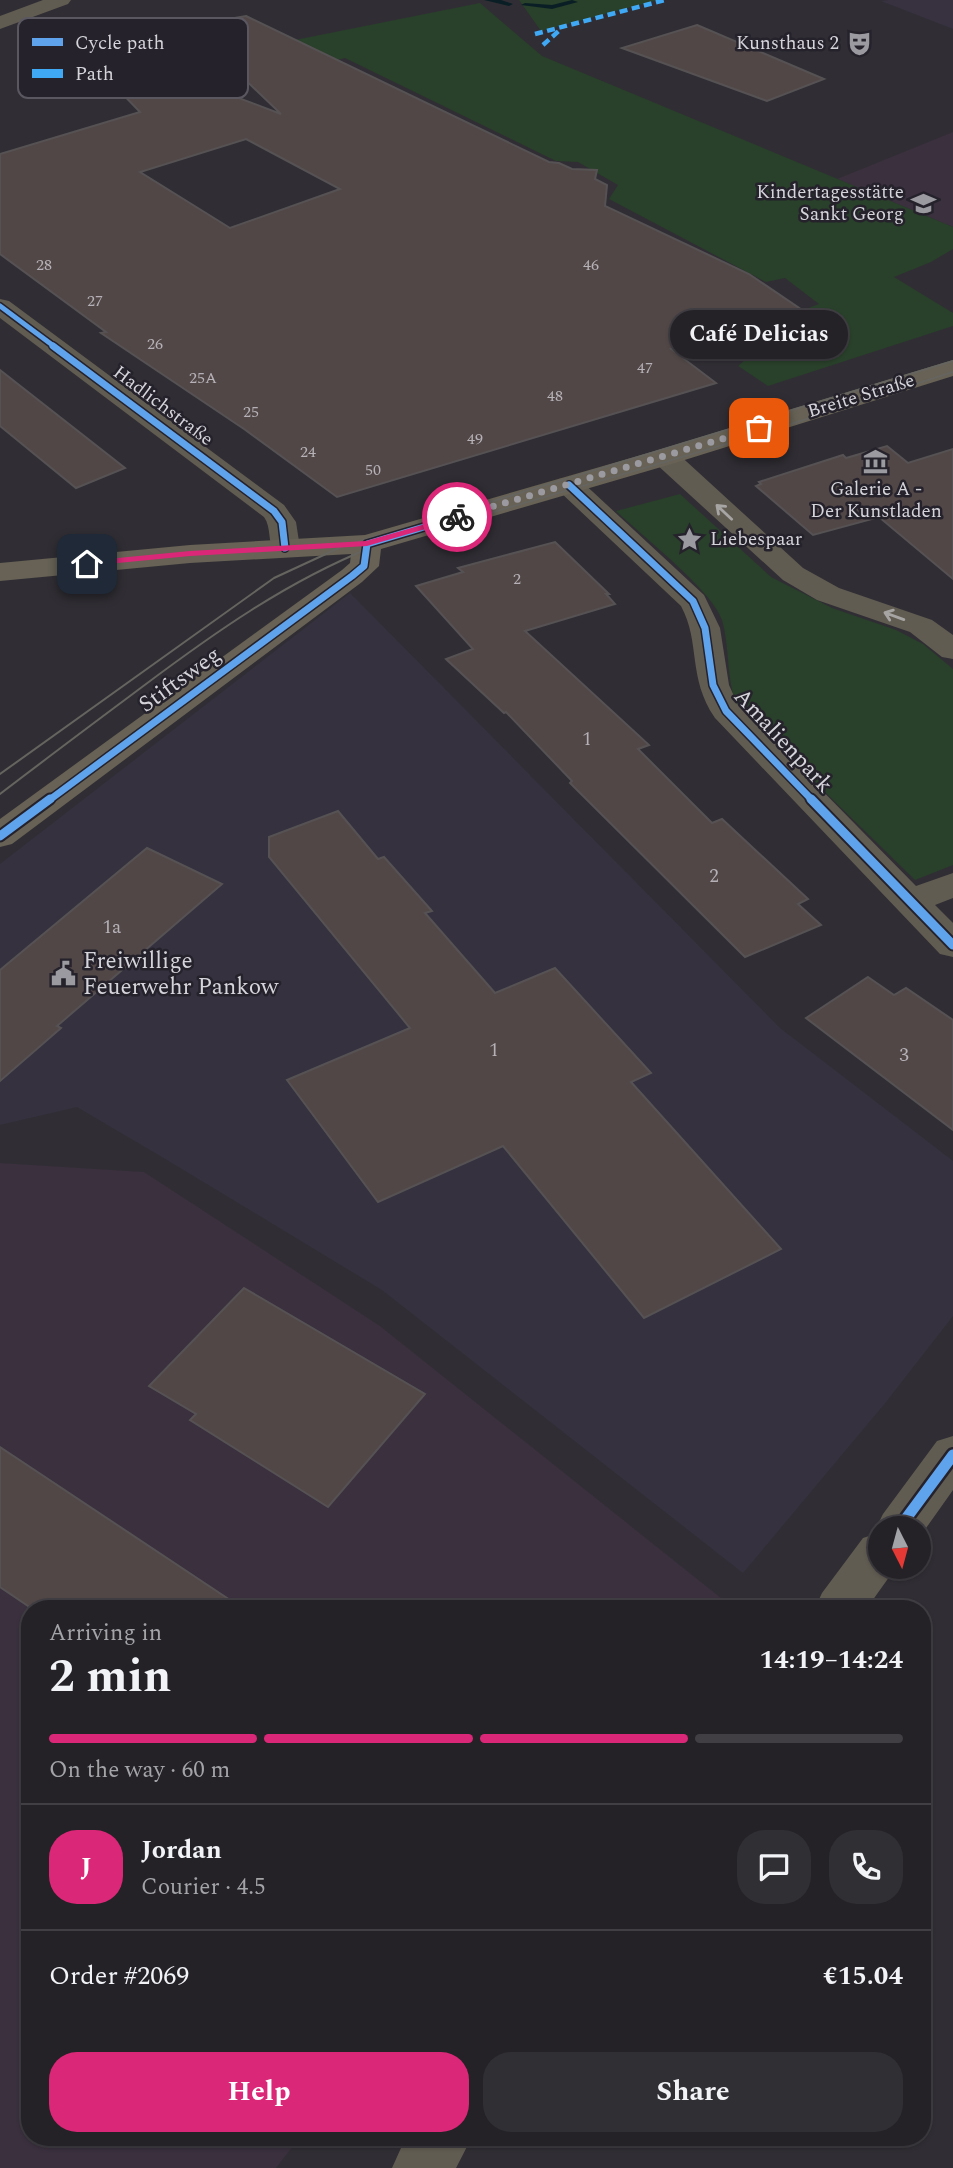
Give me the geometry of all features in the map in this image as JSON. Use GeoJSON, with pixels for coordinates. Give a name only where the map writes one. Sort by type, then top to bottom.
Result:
{"type":"FeatureCollection","features":[{"type":"Feature","properties":{"kind":"main road","name":"Breite Straße"},"geometry":{"type":"LineString","coordinates":[[0,572],[285,548],[367,544],[665,457],[953,368]]}},
{"type":"Feature","properties":{"kind":"main road","name":"Stiftsweg"},"geometry":{"type":"LineString","coordinates":[[0,836],[352,576],[363,566],[367,544]]}},
{"type":"Feature","properties":{"kind":"street"},"geometry":{"type":"LineString","coordinates":[[0,23],[61,0]]}},
{"type":"Feature","properties":{"kind":"street","name":"Hadlichstraße"},"geometry":{"type":"LineString","coordinates":[[0,306],[274,511],[282,522],[285,548]]}},
{"type":"Feature","properties":{"kind":"street"},"geometry":{"type":"LineString","coordinates":[[665,457],[793,574],[828,594],[921,626],[953,650]]}},
{"type":"Feature","properties":{"kind":"street","name":"Amalienpark"},"geometry":{"type":"LineString","coordinates":[[569,485],[693,601],[702,613],[712,687],[717,700],[953,945]]}},
{"type":"Feature","properties":{"kind":"street"},"geometry":{"type":"LineString","coordinates":[[910,902],[953,885]]}},
{"type":"Feature","properties":{"kind":"street"},"geometry":{"type":"LineString","coordinates":[[908,1516],[953,1455]]}},
{"type":"Feature","properties":{"kind":"street"},"geometry":{"type":"LineString","coordinates":[[845,1600],[868,1569]]}},
{"type":"Feature","properties":{"kind":"street"},"geometry":{"type":"LineString","coordinates":[[421,2168],[437,2146]]}},
{"type":"Feature","properties":{"kind":"shaded area"},"geometry":{"type":"Polygon","coordinates":[[[953,0],[953,29],[881,1],[953,0]]]}},
{"type":"Feature","properties":{"kind":"shaded area","name":"Kindertagesstätte Sankt Georg"},"geometry":{"type":"Polygon","coordinates":[[[953,132],[953,227],[837,179],[953,132]]]}},
{"type":"Feature","properties":{"kind":"shaded area"},"geometry":{"type":"Polygon","coordinates":[[[350,593],[780,1028],[953,1161],[953,1316],[886,1402],[743,1573],[382,1290],[162,1157],[77,1107],[0,1125],[0,864],[350,593]]]}},
{"type":"Feature","properties":{"kind":"shaded area"},"geometry":{"type":"Polygon","coordinates":[[[0,1163],[144,1172],[380,1326],[723,1600],[21,1600],[21,2146],[293,2146],[276,2168],[0,2168],[0,1163]]]}},
{"type":"Feature","properties":{"kind":"green space"},"geometry":{"type":"Polygon","coordinates":[[[519,0],[658,0],[541,31],[519,0]]]}},
{"type":"Feature","properties":{"kind":"green space"},"geometry":{"type":"Polygon","coordinates":[[[480,3],[542,56],[953,227],[953,249],[931,262],[894,277],[953,313],[953,326],[768,386],[738,366],[763,345],[750,330],[819,304],[785,278],[766,282],[609,199],[618,185],[578,162],[556,161],[345,58],[312,66],[275,44],[480,3]]]}},
{"type":"Feature","properties":{"kind":"green space"},"geometry":{"type":"Polygon","coordinates":[[[680,494],[771,577],[832,608],[896,630],[923,644],[953,669],[953,865],[915,880],[737,706],[731,685],[722,620],[716,608],[675,563],[616,511],[680,494]]]}},
{"type":"Feature","properties":{"kind":"building"},"geometry":{"type":"Polygon","coordinates":[[[246,16],[549,162],[572,169],[597,170],[595,179],[607,185],[605,206],[749,274],[802,310],[671,349],[716,383],[337,497],[244,429],[101,333],[106,332],[0,254],[0,154],[140,112],[127,98],[239,98],[281,114],[248,82],[248,18],[235,18],[246,16]],[[246,139],[140,172],[230,228],[340,189],[246,139]]]}},
{"type":"Feature","properties":{"kind":"building"},"geometry":{"type":"Polygon","coordinates":[[[697,25],[824,79],[767,101],[622,48],[697,25]]]}},
{"type":"Feature","properties":{"kind":"building"},"geometry":{"type":"Polygon","coordinates":[[[0,370],[125,468],[76,488],[0,426],[0,370]]]}},
{"type":"Feature","properties":{"kind":"building"},"geometry":{"type":"Polygon","coordinates":[[[887,446],[908,463],[953,449],[953,579],[879,517],[813,535],[756,486],[761,484],[759,482],[843,455],[846,458],[887,446]]]}},
{"type":"Feature","properties":{"kind":"building"},"geometry":{"type":"Polygon","coordinates":[[[555,542],[609,594],[606,594],[615,604],[525,631],[649,745],[638,749],[712,823],[722,819],[808,899],[798,904],[821,925],[745,957],[570,783],[572,781],[506,712],[446,659],[473,649],[416,586],[463,572],[458,568],[555,542]]]}},
{"type":"Feature","properties":{"kind":"building"},"geometry":{"type":"Polygon","coordinates":[[[338,811],[378,859],[384,857],[432,911],[425,913],[495,993],[555,968],[651,1073],[631,1082],[781,1249],[644,1318],[503,1146],[378,1202],[287,1080],[410,1028],[269,857],[269,837],[338,811]]]}},
{"type":"Feature","properties":{"kind":"building"},"geometry":{"type":"Polygon","coordinates":[[[147,848],[222,884],[57,1026],[61,1028],[0,1081],[0,970],[147,848]]]}},
{"type":"Feature","properties":{"kind":"building"},"geometry":{"type":"Polygon","coordinates":[[[868,977],[894,995],[906,988],[953,1020],[953,1130],[806,1018],[868,977]]]}},
{"type":"Feature","properties":{"kind":"building"},"geometry":{"type":"Polygon","coordinates":[[[244,1288],[425,1394],[328,1507],[190,1420],[196,1414],[149,1386],[244,1288]]]}},
{"type":"Feature","properties":{"kind":"building"},"geometry":{"type":"Polygon","coordinates":[[[0,1447],[230,1600],[21,1601],[0,1587],[0,1447]]]}},
{"type":"Feature","properties":{"kind":"waterway"},"geometry":{"type":"LineString","coordinates":[[488,0],[509,4]]}},
{"type":"Feature","properties":{"kind":"waterway"},"geometry":{"type":"LineString","coordinates":[[525,5],[552,7],[574,2]]}},
{"type":"Feature","properties":{"kind":"tram line"},"geometry":{"type":"LineString","coordinates":[[480,505],[953,361]]}},
{"type":"Feature","properties":{"kind":"tram line"},"geometry":{"type":"LineString","coordinates":[[0,794],[169,667],[251,610],[309,576],[370,548],[757,435],[953,372]]}},
{"type":"Feature","properties":{"kind":"tram line"},"geometry":{"type":"LineString","coordinates":[[0,774],[274,578],[341,547],[379,535]]}},
{"type":"Feature","properties":{"kind":"marked path"},"geometry":{"type":"LineString","coordinates":[[535,34],[665,0]]}},
{"type":"Feature","properties":{"kind":"marked path"},"geometry":{"type":"LineString","coordinates":[[543,45],[561,29]]}},
{"type":"Feature","properties":{"kind":"cycle path"},"geometry":{"type":"LineString","coordinates":[[0,306],[274,511],[282,522],[285,548]]}},
{"type":"Feature","properties":{"kind":"cycle path"},"geometry":{"type":"LineString","coordinates":[[569,485],[693,601],[705,628],[713,685],[726,711],[953,945]]}},
{"type":"Feature","properties":{"kind":"cycle path"},"geometry":{"type":"LineString","coordinates":[[0,836],[352,576],[364,566],[367,544],[478,511]]}},
{"type":"Feature","properties":{"kind":"cycle path"},"geometry":{"type":"LineString","coordinates":[[908,1516],[953,1455]]}},
{"type":"Feature","properties":{"kind":"way so far"},"geometry":{"type":"LineString","coordinates":[[457,517],[759,428]]}},
{"type":"Feature","properties":{"kind":"place","name":"Kunsthaus 2"},"geometry":{"type":"Point","coordinates":[859,43]}},
{"type":"Feature","properties":{"kind":"place","name":"Kindertagesstätte Sankt Georg"},"geometry":{"type":"Point","coordinates":[924,203]}},
{"type":"Feature","properties":{"kind":"place","name":"Café Delicias"},"geometry":{"type":"Point","coordinates":[759,428]}},
{"type":"Feature","properties":{"kind":"place","name":"Galerie A - Der Kunstladen"},"geometry":{"type":"Point","coordinates":[876,461]}},
{"type":"Feature","properties":{"kind":"place","name":"Liebespaar"},"geometry":{"type":"Point","coordinates":[690,539]}},
{"type":"Feature","properties":{"kind":"place","name":"Freiwillige Feuerwehr Pankow"},"geometry":{"type":"Point","coordinates":[63,974]}},
{"type":"Feature","properties":{"kind":"route"},"geometry":{"type":"LineString","coordinates":[[87,564],[190,554],[367,544],[457,517]]}}]}
